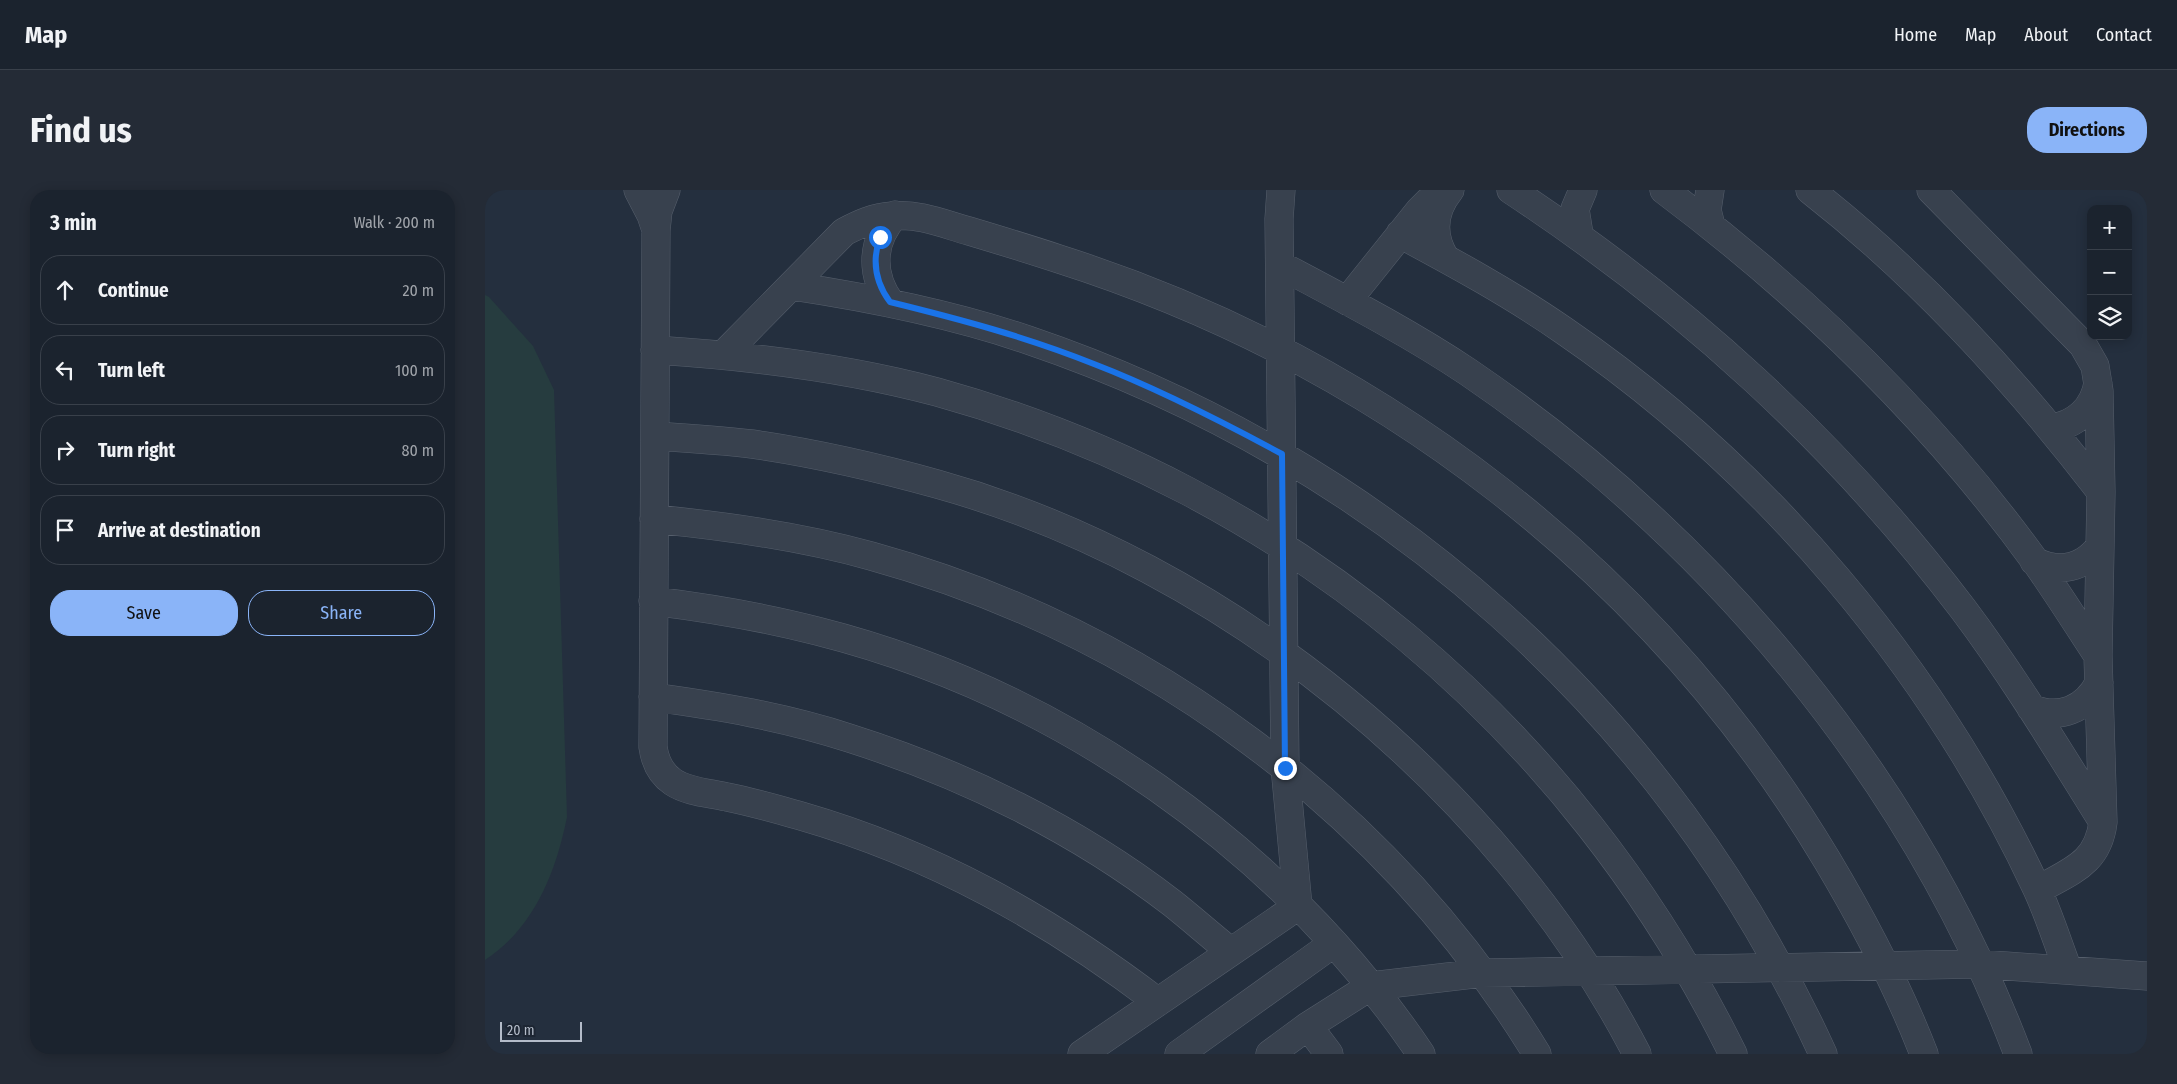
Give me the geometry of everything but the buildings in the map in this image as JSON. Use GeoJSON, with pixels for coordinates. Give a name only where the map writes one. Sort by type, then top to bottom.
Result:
{"type":"FeatureCollection","features":[{"type":"Feature","properties":{"kind":"lane"},"geometry":{"type":"LineString","coordinates":[[638,190],[651,215],[656,230]]}},
{"type":"Feature","properties":{"kind":"lane"},"geometry":{"type":"LineString","coordinates":[[666,190],[658,211],[656,230],[653,697],[654,756],[661,770],[672,782],[686,788],[765,805],[833,825],[933,864],[997,895],[1059,931],[1158,1002]]}},
{"type":"Feature","properties":{"kind":"lane"},"geometry":{"type":"LineString","coordinates":[[1347,301],[1428,202],[1449,190]]}},
{"type":"Feature","properties":{"kind":"lane"},"geometry":{"type":"LineString","coordinates":[[1445,258],[1437,241],[1435,222],[1440,204],[1449,190]]}},
{"type":"Feature","properties":{"kind":"lane"},"geometry":{"type":"LineString","coordinates":[[1511,190],[1579,234],[1701,330],[1758,381],[1867,491],[1917,550],[1964,611],[2031,708],[2103,822]]}},
{"type":"Feature","properties":{"kind":"lane"},"geometry":{"type":"LineString","coordinates":[[1579,234],[1575,209],[1583,190]]}},
{"type":"Feature","properties":{"kind":"lane"},"geometry":{"type":"LineString","coordinates":[[1664,190],[1711,226],[1813,312],[1892,391],[1966,474],[2034,561],[2098,656]]}},
{"type":"Feature","properties":{"kind":"lane"},"geometry":{"type":"LineString","coordinates":[[1710,190],[1707,210],[1711,226]]}},
{"type":"Feature","properties":{"kind":"lane"},"geometry":{"type":"LineString","coordinates":[[1809,190],[1832,199],[1885,254],[1948,314],[2002,371],[2051,428],[2101,492]]}},
{"type":"Feature","properties":{"kind":"lane"},"geometry":{"type":"LineString","coordinates":[[1931,190],[2083,344],[2091,355],[2099,378],[2101,492],[2098,656],[2103,822],[2101,836],[2089,860],[2038,890]]}},
{"type":"Feature","properties":{"kind":"lane"},"geometry":{"type":"LineString","coordinates":[[1279,193],[1285,768],[1298,906]]}},
{"type":"Feature","properties":{"kind":"lane"},"geometry":{"type":"LineString","coordinates":[[890,302],[877,280],[875,254],[880,237],[895,215]]}},
{"type":"Feature","properties":{"kind":"lane"},"geometry":{"type":"LineString","coordinates":[[725,354],[844,232],[860,223],[895,215],[931,220],[1103,273],[1180,302],[1329,375],[1400,418],[1468,465],[1533,516],[1595,571],[1653,630],[1708,692],[1759,757],[1848,896],[1885,966],[1924,1054]]}},
{"type":"Feature","properties":{"kind":"lane"},"geometry":{"type":"LineString","coordinates":[[1400,234],[1487,281],[1563,330],[1637,385],[1707,444],[1772,507],[1834,574],[1891,646],[1943,721],[1990,799],[2038,890],[2068,970]]}},
{"type":"Feature","properties":{"kind":"lane"},"geometry":{"type":"LineString","coordinates":[[1280,266],[1347,301],[1467,372],[1554,434],[1636,503],[1713,578],[1785,658],[1850,743],[1909,832],[1961,926],[2018,1054]]}},
{"type":"Feature","properties":{"kind":"lane"},"geometry":{"type":"LineString","coordinates":[[792,286],[890,302],[1026,340],[1093,363],[1166,394],[1282,454],[1344,493],[1458,577],[1562,672],[1616,730],[1698,834],[1737,893],[1780,968],[1823,1054]]}},
{"type":"Feature","properties":{"kind":"lane"},"geometry":{"type":"LineString","coordinates":[[655,350],[725,354],[802,363],[936,392],[1001,412],[1065,435],[1128,462],[1189,491],[1283,546],[1363,601],[1416,644],[1467,689],[1515,737],[1561,788],[1643,896],[1688,969],[1733,1054]]}},
{"type":"Feature","properties":{"kind":"lane"},"geometry":{"type":"LineString","coordinates":[[2051,428],[2065,426],[2082,415],[2094,398],[2099,378]]}},
{"type":"Feature","properties":{"kind":"lane"},"geometry":{"type":"LineString","coordinates":[[655,436],[751,444],[846,461],[939,484],[1012,510],[1119,555],[1204,601],[1284,654],[1355,708],[1420,766],[1481,830],[1537,898],[1588,970],[1637,1054]]}},
{"type":"Feature","properties":{"kind":"lane"},"geometry":{"type":"LineString","coordinates":[[654,519],[727,527],[817,542],[871,556],[976,590],[1060,626],[1125,660],[1219,718],[1285,768],[1347,821],[1423,900],[1483,973],[1537,1054]]}},
{"type":"Feature","properties":{"kind":"lane"},"geometry":{"type":"LineString","coordinates":[[2034,561],[2052,568],[2071,567],[2087,559],[2100,546]]}},
{"type":"Feature","properties":{"kind":"lane"},"geometry":{"type":"LineString","coordinates":[[653,602],[718,610],[819,631],[925,665],[977,686],[1076,737],[1155,787],[1215,831],[1298,906],[1371,986],[1421,1054]]}},
{"type":"Feature","properties":{"kind":"lane"},"geometry":{"type":"LineString","coordinates":[[2031,708],[2055,714],[2071,711],[2091,697],[2099,683]]}},
{"type":"Feature","properties":{"kind":"lane"},"geometry":{"type":"LineString","coordinates":[[653,697],[730,708],[848,737],[962,780],[1070,835],[1114,863],[1171,902],[1230,951]]}},
{"type":"Feature","properties":{"kind":"lane"},"geometry":{"type":"LineString","coordinates":[[1082,1054],[1298,906]]}},
{"type":"Feature","properties":{"kind":"lane"},"geometry":{"type":"LineString","coordinates":[[1179,1054],[1334,944]]}},
{"type":"Feature","properties":{"kind":"lane"},"geometry":{"type":"LineString","coordinates":[[1270,1054],[1308,1026],[1371,986],[1483,973],[1979,964],[2145,975]]}},
{"type":"Feature","properties":{"kind":"lane"},"geometry":{"type":"LineString","coordinates":[[1308,1026],[1329,1054]]}},
{"type":"Feature","properties":{"kind":"green space"},"geometry":{"type":"Polygon","coordinates":[[[485,295],[489,297],[533,346],[554,390],[567,817],[549,878],[530,915],[502,947],[485,960],[485,295]]]}},
{"type":"Feature","properties":{"kind":"route"},"geometry":{"type":"LineString","coordinates":[[880,237],[875,254],[875,271],[880,288],[890,302],[959,319],[1093,363],[1222,421],[1282,454],[1285,768]]}}]}
